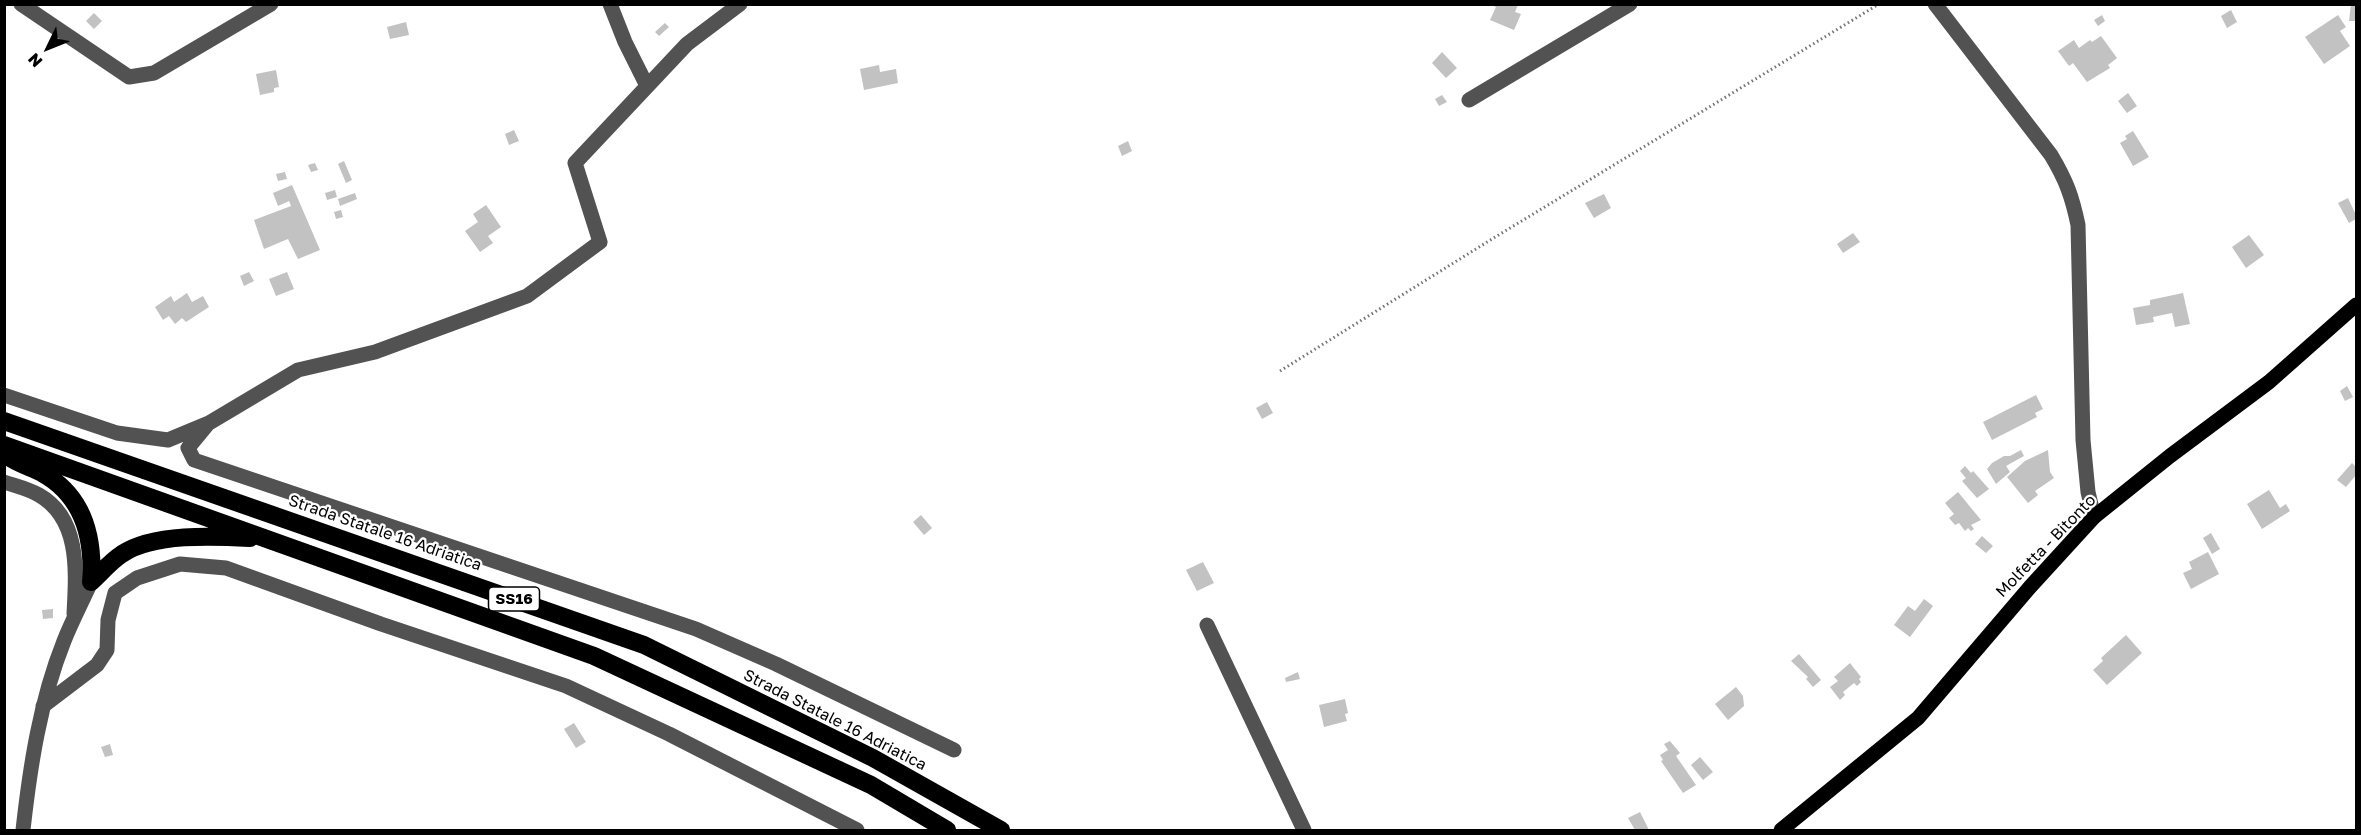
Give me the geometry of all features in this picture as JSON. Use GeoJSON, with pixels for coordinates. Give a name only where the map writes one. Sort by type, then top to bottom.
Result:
{"type":"FeatureCollection","features":[{"type":"Feature","properties":{"kind":"highway","name":"Strada Statale 16 Adriatica"},"geometry":{"type":"LineString","coordinates":[[4,421],[644,645],[873,758],[1001,831]]}},
{"type":"Feature","properties":{"kind":"highway","name":"SS16"},"geometry":{"type":"LineString","coordinates":[[4,445],[594,656],[871,785],[947,831]]}},
{"type":"Feature","properties":{"kind":"highway"},"geometry":{"type":"LineString","coordinates":[[4,454],[44,474],[65,490],[79,506],[88,530],[93,559],[91,582]]}},
{"type":"Feature","properties":{"kind":"highway","name":"SS16"},"geometry":{"type":"LineString","coordinates":[[91,582],[123,554],[164,539],[228,537],[273,540]]}},
{"type":"Feature","properties":{"kind":"main road","name":"Molfetta - Bitonto"},"geometry":{"type":"LineString","coordinates":[[1781,831],[1918,718],[2030,587],[2094,517],[2170,456],[2269,382],[2356,305]]}},
{"type":"Feature","properties":{"kind":"street"},"geometry":{"type":"LineString","coordinates":[[21,4],[129,77],[154,73],[272,4]]}},
{"type":"Feature","properties":{"kind":"street"},"geometry":{"type":"LineString","coordinates":[[610,4],[625,42],[647,86]]}},
{"type":"Feature","properties":{"kind":"street"},"geometry":{"type":"LineString","coordinates":[[4,394],[117,433],[168,440],[209,423],[298,370],[375,352],[527,296],[600,242],[575,163],[687,44],[740,4]]}},
{"type":"Feature","properties":{"kind":"street"},"geometry":{"type":"LineString","coordinates":[[1469,100],[1630,4]]}},
{"type":"Feature","properties":{"kind":"street"},"geometry":{"type":"LineString","coordinates":[[1935,4],[2051,155],[2066,181],[2073,202],[2078,235],[2083,440],[2088,492],[2094,517]]}},
{"type":"Feature","properties":{"kind":"street"},"geometry":{"type":"LineString","coordinates":[[209,423],[188,448],[194,460],[696,629],[776,664],[954,750]]}},
{"type":"Feature","properties":{"kind":"street"},"geometry":{"type":"LineString","coordinates":[[4,482],[40,496],[62,516],[76,557],[73,622]]}},
{"type":"Feature","properties":{"kind":"street"},"geometry":{"type":"LineString","coordinates":[[43,706],[98,665],[107,650],[108,620],[115,594],[137,578],[180,564],[226,568],[381,624],[566,686],[669,734],[857,831]]}},
{"type":"Feature","properties":{"kind":"street"},"geometry":{"type":"LineString","coordinates":[[23,831],[27,793],[43,706],[64,641],[91,582]]}},
{"type":"Feature","properties":{"kind":"street"},"geometry":{"type":"LineString","coordinates":[[1208,625],[1304,831]]}},
{"type":"Feature","properties":{"kind":"path"},"geometry":{"type":"LineString","coordinates":[[1280,371],[1879,4]]}},
{"type":"Feature","properties":{"kind":"building"},"geometry":{"type":"Polygon","coordinates":[[[2351,4],[2356,4],[2356,21],[2349,21],[2351,4]]]}},
{"type":"Feature","properties":{"kind":"building"},"geometry":{"type":"Polygon","coordinates":[[[1491,5],[1518,5],[1515,12],[1521,14],[1514,30],[1490,20],[1496,7],[1491,5]]]}},
{"type":"Feature","properties":{"kind":"building"},"geometry":{"type":"Polygon","coordinates":[[[2231,10],[2237,22],[2227,28],[2221,16],[2231,10]]]}},
{"type":"Feature","properties":{"kind":"building"},"geometry":{"type":"Polygon","coordinates":[[[94,13],[102,21],[94,29],[86,21],[94,13]]]}},
{"type":"Feature","properties":{"kind":"building"},"geometry":{"type":"Polygon","coordinates":[[[2102,15],[2105,21],[2098,26],[2094,20],[2102,15]]]}},
{"type":"Feature","properties":{"kind":"building"},"geometry":{"type":"Polygon","coordinates":[[[2338,15],[2346,27],[2340,31],[2350,46],[2324,64],[2305,37],[2338,15]]]}},
{"type":"Feature","properties":{"kind":"building"},"geometry":{"type":"Polygon","coordinates":[[[406,22],[409,35],[390,39],[387,27],[406,22]]]}},
{"type":"Feature","properties":{"kind":"building"},"geometry":{"type":"Polygon","coordinates":[[[665,23],[669,27],[659,36],[655,32],[665,23]]]}},
{"type":"Feature","properties":{"kind":"building"},"geometry":{"type":"Polygon","coordinates":[[[2101,36],[2117,58],[2108,65],[2110,68],[2087,82],[2073,63],[2069,66],[2058,51],[2074,40],[2079,48],[2101,36]]]}},
{"type":"Feature","properties":{"kind":"building"},"geometry":{"type":"Polygon","coordinates":[[[1442,52],[1457,68],[1446,78],[1432,63],[1442,52]]]}},
{"type":"Feature","properties":{"kind":"building"},"geometry":{"type":"Polygon","coordinates":[[[879,65],[880,72],[896,69],[898,83],[864,90],[860,69],[879,65]]]}},
{"type":"Feature","properties":{"kind":"building"},"geometry":{"type":"Polygon","coordinates":[[[276,70],[279,87],[274,88],[274,92],[260,95],[256,74],[276,70]]]}},
{"type":"Feature","properties":{"kind":"building"},"geometry":{"type":"Polygon","coordinates":[[[2128,93],[2137,106],[2127,113],[2118,101],[2128,93]]]}},
{"type":"Feature","properties":{"kind":"building"},"geometry":{"type":"Polygon","coordinates":[[[1442,95],[1447,102],[1439,106],[1435,99],[1442,95]]]}},
{"type":"Feature","properties":{"kind":"building"},"geometry":{"type":"Polygon","coordinates":[[[514,130],[519,141],[509,145],[505,134],[514,130]]]}},
{"type":"Feature","properties":{"kind":"building"},"geometry":{"type":"Polygon","coordinates":[[[2133,131],[2149,157],[2133,166],[2120,143],[2127,139],[2125,136],[2133,131]]]}},
{"type":"Feature","properties":{"kind":"building"},"geometry":{"type":"Polygon","coordinates":[[[1128,141],[1132,151],[1122,156],[1118,146],[1128,141]]]}},
{"type":"Feature","properties":{"kind":"building"},"geometry":{"type":"Polygon","coordinates":[[[344,161],[352,180],[346,183],[338,164],[344,161]]]}},
{"type":"Feature","properties":{"kind":"building"},"geometry":{"type":"Polygon","coordinates":[[[315,163],[318,170],[311,172],[308,165],[315,163]]]}},
{"type":"Feature","properties":{"kind":"building"},"geometry":{"type":"Polygon","coordinates":[[[285,172],[287,179],[278,181],[276,174],[285,172]]]}},
{"type":"Feature","properties":{"kind":"building"},"geometry":{"type":"Polygon","coordinates":[[[292,185],[320,250],[298,259],[288,239],[264,249],[254,220],[291,206],[289,201],[278,206],[273,193],[292,185]]]}},
{"type":"Feature","properties":{"kind":"building"},"geometry":{"type":"Polygon","coordinates":[[[335,190],[337,197],[327,200],[325,193],[335,190]]]}},
{"type":"Feature","properties":{"kind":"building"},"geometry":{"type":"Polygon","coordinates":[[[355,193],[357,199],[340,206],[338,199],[355,193]]]}},
{"type":"Feature","properties":{"kind":"building"},"geometry":{"type":"Polygon","coordinates":[[[1604,194],[1611,208],[1594,218],[1585,203],[1604,194]]]}},
{"type":"Feature","properties":{"kind":"building"},"geometry":{"type":"Polygon","coordinates":[[[2348,198],[2356,215],[2356,219],[2349,223],[2338,203],[2348,198]]]}},
{"type":"Feature","properties":{"kind":"building"},"geometry":{"type":"Polygon","coordinates":[[[486,205],[501,227],[488,236],[493,243],[480,252],[465,231],[478,222],[473,214],[486,205]]]}},
{"type":"Feature","properties":{"kind":"building"},"geometry":{"type":"Polygon","coordinates":[[[341,210],[343,217],[336,219],[334,212],[341,210]]]}},
{"type":"Feature","properties":{"kind":"building"},"geometry":{"type":"Polygon","coordinates":[[[1853,233],[1860,242],[1843,253],[1837,244],[1853,233]]]}},
{"type":"Feature","properties":{"kind":"building"},"geometry":{"type":"Polygon","coordinates":[[[2249,235],[2264,255],[2246,268],[2232,247],[2249,235]]]}},
{"type":"Feature","properties":{"kind":"building"},"geometry":{"type":"Polygon","coordinates":[[[249,272],[254,281],[244,286],[240,276],[249,272]]]}},
{"type":"Feature","properties":{"kind":"building"},"geometry":{"type":"Polygon","coordinates":[[[287,272],[294,289],[276,296],[269,279],[287,272]]]}},
{"type":"Feature","properties":{"kind":"building"},"geometry":{"type":"Polygon","coordinates":[[[187,293],[192,302],[203,296],[209,307],[186,322],[182,318],[175,324],[169,316],[163,320],[155,307],[171,296],[174,302],[187,293]]]}},
{"type":"Feature","properties":{"kind":"building"},"geometry":{"type":"Polygon","coordinates":[[[2183,293],[2190,324],[2175,327],[2172,313],[2153,317],[2154,322],[2136,325],[2133,308],[2150,305],[2150,300],[2183,293]]]}},
{"type":"Feature","properties":{"kind":"building"},"geometry":{"type":"Polygon","coordinates":[[[2347,386],[2353,397],[2345,401],[2340,391],[2347,386]]]}},
{"type":"Feature","properties":{"kind":"building"},"geometry":{"type":"Polygon","coordinates":[[[2036,395],[2043,409],[2035,413],[2037,417],[1992,440],[1983,422],[2036,395]]]}},
{"type":"Feature","properties":{"kind":"building"},"geometry":{"type":"Polygon","coordinates":[[[1267,402],[1273,413],[1262,419],[1256,408],[1267,402]]]}},
{"type":"Feature","properties":{"kind":"building"},"geometry":{"type":"Polygon","coordinates":[[[2021,450],[2024,456],[2006,466],[2010,472],[1996,484],[1987,469],[2004,456],[2010,456],[2021,450]]]}},
{"type":"Feature","properties":{"kind":"building"},"geometry":{"type":"Polygon","coordinates":[[[2048,450],[2050,472],[2054,478],[2035,491],[2038,495],[2028,503],[2007,477],[2025,461],[2048,450]]]}},
{"type":"Feature","properties":{"kind":"building"},"geometry":{"type":"Polygon","coordinates":[[[2352,463],[2356,467],[2356,475],[2346,487],[2337,480],[2352,463]]]}},
{"type":"Feature","properties":{"kind":"building"},"geometry":{"type":"Polygon","coordinates":[[[1965,466],[1971,473],[1973,471],[1989,489],[1977,498],[1962,481],[1966,478],[1960,471],[1965,466]]]}},
{"type":"Feature","properties":{"kind":"building"},"geometry":{"type":"Polygon","coordinates":[[[2269,490],[2280,508],[2286,504],[2290,511],[2262,529],[2247,504],[2269,490]]]}},
{"type":"Feature","properties":{"kind":"building"},"geometry":{"type":"Polygon","coordinates":[[[1958,492],[1981,520],[1971,525],[1974,529],[1971,531],[1968,528],[1965,531],[1959,523],[1955,525],[1949,518],[1954,514],[1945,503],[1958,492]]]}},
{"type":"Feature","properties":{"kind":"building"},"geometry":{"type":"Polygon","coordinates":[[[921,515],[932,528],[924,535],[913,522],[921,515]]]}},
{"type":"Feature","properties":{"kind":"building"},"geometry":{"type":"Polygon","coordinates":[[[2211,533],[2220,549],[2212,554],[2203,538],[2211,533]]]}},
{"type":"Feature","properties":{"kind":"building"},"geometry":{"type":"Polygon","coordinates":[[[1982,536],[1993,546],[1986,553],[1975,544],[1982,536]]]}},
{"type":"Feature","properties":{"kind":"building"},"geometry":{"type":"Polygon","coordinates":[[[2208,552],[2219,574],[2191,589],[2183,573],[2192,569],[2189,562],[2208,552]]]}},
{"type":"Feature","properties":{"kind":"building"},"geometry":{"type":"Polygon","coordinates":[[[1203,562],[1214,583],[1197,591],[1186,570],[1203,562]]]}},
{"type":"Feature","properties":{"kind":"building"},"geometry":{"type":"Polygon","coordinates":[[[1924,599],[1933,606],[1910,637],[1894,625],[1908,606],[1915,611],[1924,599]]]}},
{"type":"Feature","properties":{"kind":"building"},"geometry":{"type":"Polygon","coordinates":[[[53,609],[53,618],[43,619],[42,610],[53,609]]]}},
{"type":"Feature","properties":{"kind":"building"},"geometry":{"type":"Polygon","coordinates":[[[2126,635],[2142,653],[2107,685],[2093,670],[2103,661],[2101,658],[2126,635]]]}},
{"type":"Feature","properties":{"kind":"building"},"geometry":{"type":"Polygon","coordinates":[[[1799,654],[1821,680],[1813,687],[1806,679],[1808,677],[1791,661],[1799,654]]]}},
{"type":"Feature","properties":{"kind":"building"},"geometry":{"type":"Polygon","coordinates":[[[1850,663],[1861,677],[1859,679],[1861,682],[1857,686],[1854,683],[1843,692],[1845,695],[1840,700],[1830,687],[1838,681],[1834,677],[1850,663]]]}},
{"type":"Feature","properties":{"kind":"building"},"geometry":{"type":"Polygon","coordinates":[[[1298,672],[1300,679],[1286,682],[1285,678],[1298,672]]]}},
{"type":"Feature","properties":{"kind":"building"},"geometry":{"type":"Polygon","coordinates":[[[1736,687],[1743,696],[1744,706],[1728,720],[1715,704],[1736,687]]]}},
{"type":"Feature","properties":{"kind":"building"},"geometry":{"type":"Polygon","coordinates":[[[1345,699],[1347,721],[1324,727],[1319,705],[1345,699]]]}},
{"type":"Feature","properties":{"kind":"building"},"geometry":{"type":"Polygon","coordinates":[[[574,723],[586,742],[576,748],[564,729],[574,723]]]}},
{"type":"Feature","properties":{"kind":"building"},"geometry":{"type":"Polygon","coordinates":[[[1670,741],[1680,753],[1676,756],[1696,785],[1683,793],[1661,761],[1663,760],[1660,755],[1668,750],[1664,744],[1670,741]]]}},
{"type":"Feature","properties":{"kind":"building"},"geometry":{"type":"Polygon","coordinates":[[[110,744],[113,755],[105,757],[101,747],[110,744]]]}},
{"type":"Feature","properties":{"kind":"building"},"geometry":{"type":"Polygon","coordinates":[[[1700,757],[1713,772],[1703,780],[1691,765],[1700,757]]]}},
{"type":"Feature","properties":{"kind":"building"},"geometry":{"type":"Polygon","coordinates":[[[1640,812],[1649,830],[1635,830],[1628,818],[1640,812]]]}}]}
